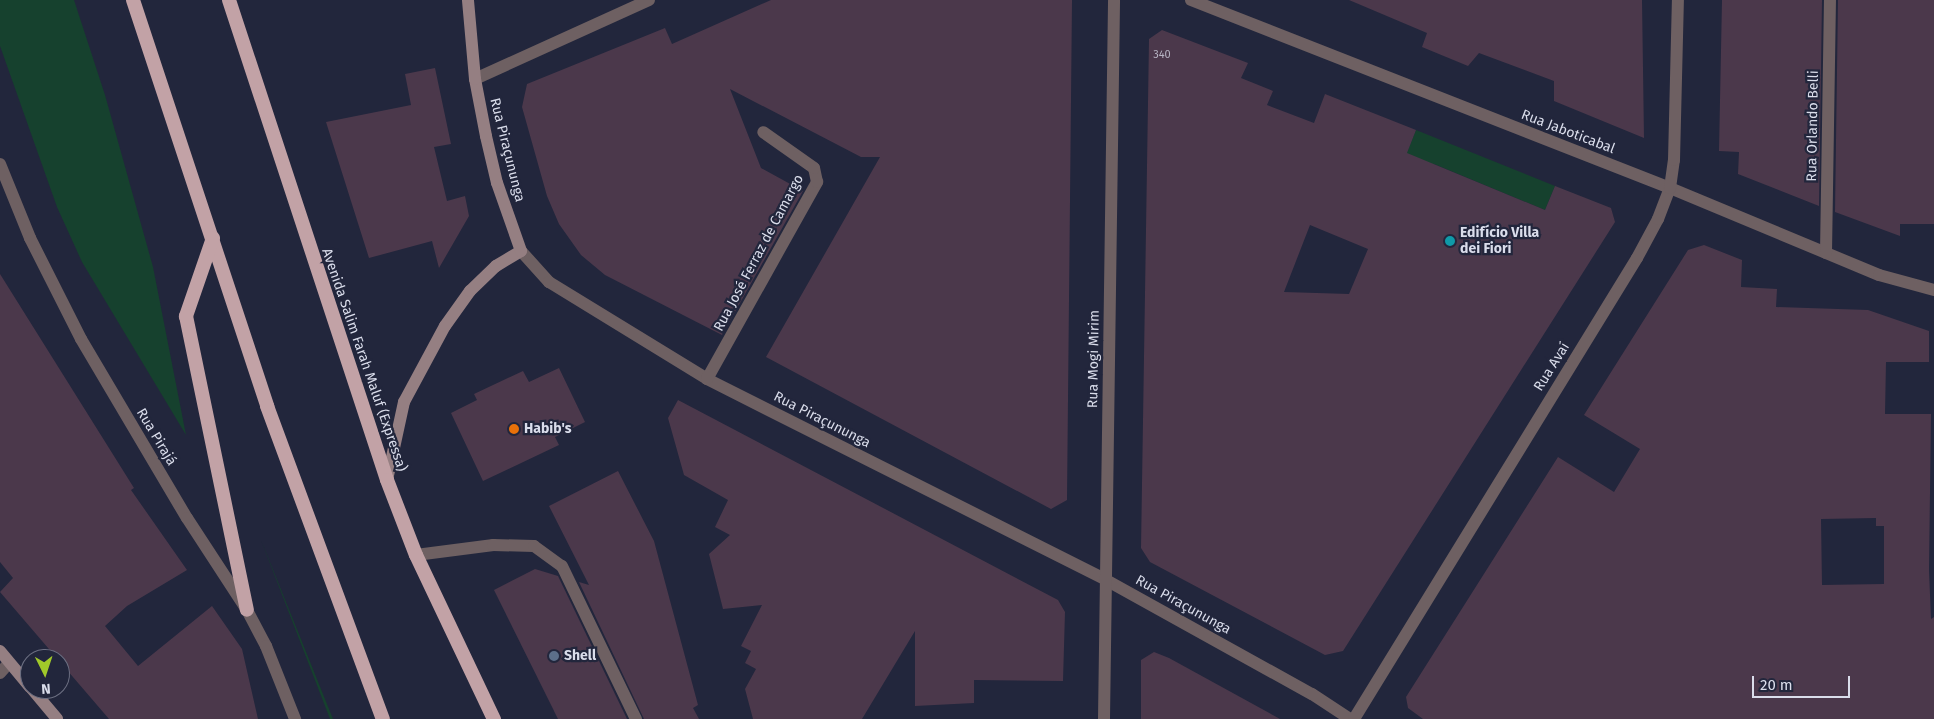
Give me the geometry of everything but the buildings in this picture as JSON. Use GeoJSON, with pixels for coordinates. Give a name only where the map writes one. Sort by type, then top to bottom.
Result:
{"type":"FeatureCollection","features":[{"type":"Feature","properties":{"kind":"highway"},"geometry":{"type":"LineString","coordinates":[[133,0],[267,406],[383,719]]}},
{"type":"Feature","properties":{"kind":"highway","name":"Avenida Salim Farah Maluf (Expressa)"},"geometry":{"type":"LineString","coordinates":[[229,0],[387,480],[416,555],[494,719]]}},
{"type":"Feature","properties":{"kind":"highway"},"geometry":{"type":"LineString","coordinates":[[213,238],[186,316],[247,610]]}},
{"type":"Feature","properties":{"kind":"main road","name":"Rua Piraçununga"},"geometry":{"type":"LineString","coordinates":[[468,0],[475,79],[497,183],[521,251]]}},
{"type":"Feature","properties":{"kind":"main road"},"geometry":{"type":"LineString","coordinates":[[387,480],[404,402],[445,326],[470,291],[496,266],[521,251]]}},
{"type":"Feature","properties":{"kind":"main road"},"geometry":{"type":"LineString","coordinates":[[0,652],[20,676]]}},
{"type":"Feature","properties":{"kind":"main road"},"geometry":{"type":"LineString","coordinates":[[40,699],[57,719]]}},
{"type":"Feature","properties":{"kind":"street"},"geometry":{"type":"LineString","coordinates":[[475,79],[650,0]]}},
{"type":"Feature","properties":{"kind":"street","name":"Rua Mogi Mirim"},"geometry":{"type":"LineString","coordinates":[[1104,719],[1114,0]]}},
{"type":"Feature","properties":{"kind":"street","name":"Rua Jaboticabal"},"geometry":{"type":"LineString","coordinates":[[1191,0],[1670,188],[1879,275],[1934,290]]}},
{"type":"Feature","properties":{"kind":"street","name":"Rua Avaí"},"geometry":{"type":"LineString","coordinates":[[1352,719],[1638,258],[1670,188],[1676,114],[1678,0]]}},
{"type":"Feature","properties":{"kind":"street","name":"Rua Orlando Belli"},"geometry":{"type":"LineString","coordinates":[[1826,254],[1830,0]]}},
{"type":"Feature","properties":{"kind":"street","name":"Rua José Ferraz de Camargo"},"geometry":{"type":"LineString","coordinates":[[707,380],[817,182],[814,168],[763,132]]}},
{"type":"Feature","properties":{"kind":"street","name":"Rua Pirajá"},"geometry":{"type":"LineString","coordinates":[[0,164],[30,238],[81,339],[187,518],[247,610],[296,719]]}},
{"type":"Feature","properties":{"kind":"street","name":"Rua Piraçununga"},"geometry":{"type":"LineString","coordinates":[[521,251],[549,282],[707,380],[1106,580],[1312,694],[1352,719]]}},
{"type":"Feature","properties":{"kind":"street"},"geometry":{"type":"LineString","coordinates":[[416,555],[494,545],[534,546],[562,566],[636,719]]}},
{"type":"Feature","properties":{"kind":"street"},"geometry":{"type":"LineString","coordinates":[[0,673],[9,663]]}},
{"type":"Feature","properties":{"kind":"green space"},"geometry":{"type":"Polygon","coordinates":[[[0,0],[74,0],[105,95],[153,267],[186,435],[82,262],[57,207],[0,46],[0,0]]]}},
{"type":"Feature","properties":{"kind":"green space"},"geometry":{"type":"Polygon","coordinates":[[[1416,130],[1555,186],[1545,210],[1434,164],[1399,172],[1416,130]]]}},
{"type":"Feature","properties":{"kind":"green space"},"geometry":{"type":"Polygon","coordinates":[[[261,540],[333,719],[330,719],[261,540]]]}},
{"type":"Feature","properties":{"kind":"place","name":"Edifício Villa dei Fiori"},"geometry":{"type":"Point","coordinates":[1450,241]}},
{"type":"Feature","properties":{"kind":"place","name":"Habib's"},"geometry":{"type":"Point","coordinates":[514,429]}},
{"type":"Feature","properties":{"kind":"place","name":"Shell"},"geometry":{"type":"Point","coordinates":[554,656]}}]}
